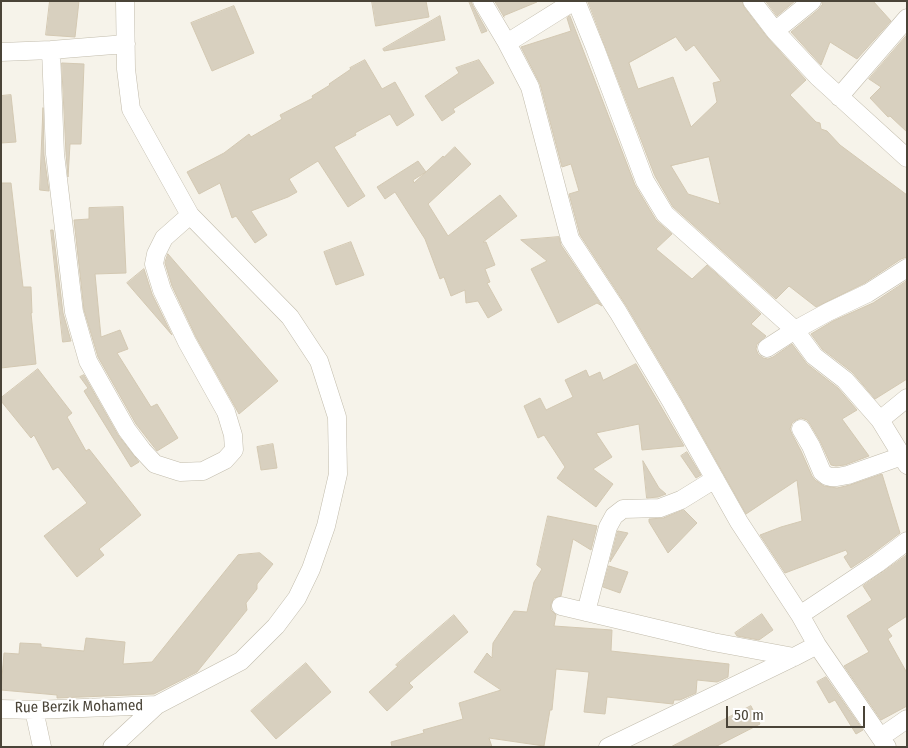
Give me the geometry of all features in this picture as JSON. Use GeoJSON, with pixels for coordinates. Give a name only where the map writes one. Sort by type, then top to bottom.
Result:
{"type":"FeatureCollection","features":[{"type":"Feature","properties":{"kind":"street"},"geometry":{"type":"LineString","coordinates":[[112,747],[157,705],[241,662],[276,626],[298,598],[311,569],[326,526],[338,474],[337,417],[319,360],[290,317],[190,215],[131,109],[126,69],[125,1]]}},
{"type":"Feature","properties":{"kind":"street"},"geometry":{"type":"LineString","coordinates":[[482,1],[508,44],[530,87],[570,239],[618,312],[739,522],[800,615],[817,645],[884,742],[907,719]]}},
{"type":"Feature","properties":{"kind":"street"},"geometry":{"type":"LineString","coordinates":[[508,44],[575,1],[596,48],[645,181],[665,214],[795,330],[814,356],[845,380],[880,420],[905,461],[830,478],[822,472],[811,446],[801,429]]}},
{"type":"Feature","properties":{"kind":"street"},"geometry":{"type":"LineString","coordinates":[[752,1],[775,31],[818,77],[905,154]]}},
{"type":"Feature","properties":{"kind":"street"},"geometry":{"type":"LineString","coordinates":[[775,31],[812,1]]}},
{"type":"Feature","properties":{"kind":"street"},"geometry":{"type":"LineString","coordinates":[[839,97],[907,18]]}},
{"type":"Feature","properties":{"kind":"street"},"geometry":{"type":"LineString","coordinates":[[1,52],[126,44]]}},
{"type":"Feature","properties":{"kind":"street"},"geometry":{"type":"LineString","coordinates":[[51,50],[55,154],[74,312],[88,361],[127,430],[142,450],[155,464],[180,472],[203,471],[225,460],[234,450],[233,436],[226,412],[186,342],[162,290],[154,264],[156,254],[164,238],[190,215]]}},
{"type":"Feature","properties":{"kind":"street"},"geometry":{"type":"LineString","coordinates":[[767,348],[828,312],[868,294],[907,268]]}},
{"type":"Feature","properties":{"kind":"street"},"geometry":{"type":"LineString","coordinates":[[880,420],[907,398]]}},
{"type":"Feature","properties":{"kind":"street"},"geometry":{"type":"LineString","coordinates":[[586,612],[608,527],[614,516],[623,509],[660,508],[681,500],[715,479]]}},
{"type":"Feature","properties":{"kind":"street"},"geometry":{"type":"LineString","coordinates":[[800,615],[907,542]]}},
{"type":"Feature","properties":{"kind":"street"},"geometry":{"type":"LineString","coordinates":[[561,606],[713,642],[794,658]]}},
{"type":"Feature","properties":{"kind":"street"},"geometry":{"type":"LineString","coordinates":[[608,747],[794,658],[817,645]]}},
{"type":"Feature","properties":{"kind":"street","name":"Rue Berzik Mohamed"},"geometry":{"type":"LineString","coordinates":[[1,709],[34,710],[157,705]]}},
{"type":"Feature","properties":{"kind":"street"},"geometry":{"type":"LineString","coordinates":[[34,710],[42,747]]}},
{"type":"Feature","properties":{"kind":"building"},"geometry":{"type":"Polygon","coordinates":[[[50,1],[79,1],[75,37],[46,35],[50,1]]]}},
{"type":"Feature","properties":{"kind":"building"},"geometry":{"type":"Polygon","coordinates":[[[372,1],[426,1],[429,17],[376,26],[372,1]]]}},
{"type":"Feature","properties":{"kind":"building"},"geometry":{"type":"Polygon","coordinates":[[[469,1],[471,1],[487,31],[482,33],[469,1]]]}},
{"type":"Feature","properties":{"kind":"building"},"geometry":{"type":"Polygon","coordinates":[[[495,1],[537,1],[537,2],[503,16],[495,1]]]}},
{"type":"Feature","properties":{"kind":"building"},"geometry":{"type":"Polygon","coordinates":[[[588,1],[742,1],[744,7],[767,37],[806,80],[790,95],[816,122],[820,123],[821,129],[827,131],[840,145],[907,195],[907,257],[863,284],[816,307],[789,286],[776,299],[673,207],[655,176],[588,1]],[[676,37],[629,63],[638,89],[673,77],[691,127],[717,102],[713,83],[721,81],[694,45],[686,51],[676,37]],[[709,157],[671,166],[688,194],[720,204],[709,157]]]}},
{"type":"Feature","properties":{"kind":"building"},"geometry":{"type":"Polygon","coordinates":[[[766,1],[795,1],[777,16],[766,1]]]}},
{"type":"Feature","properties":{"kind":"building"},"geometry":{"type":"Polygon","coordinates":[[[822,1],[873,1],[891,21],[857,59],[830,42],[821,65],[791,32],[819,9],[822,1]]]}},
{"type":"Feature","properties":{"kind":"building"},"geometry":{"type":"Polygon","coordinates":[[[234,6],[254,53],[212,71],[191,23],[234,6]]]}},
{"type":"Feature","properties":{"kind":"building"},"geometry":{"type":"Polygon","coordinates":[[[440,16],[445,40],[384,51],[383,49],[440,16]]]}},
{"type":"Feature","properties":{"kind":"building"},"geometry":{"type":"Polygon","coordinates":[[[570,16],[635,185],[656,220],[672,234],[656,249],[692,279],[707,265],[761,314],[751,324],[766,336],[757,344],[758,354],[768,359],[792,344],[807,364],[838,388],[857,410],[842,419],[869,456],[845,465],[831,465],[820,441],[807,420],[801,418],[796,420],[792,423],[790,429],[812,476],[824,486],[837,488],[882,474],[900,533],[851,568],[844,557],[848,554],[846,550],[785,573],[760,535],[802,521],[797,480],[746,514],[627,307],[580,235],[569,194],[579,191],[571,164],[562,167],[540,84],[521,47],[571,31],[567,18],[570,16]]]}},
{"type":"Feature","properties":{"kind":"building"},"geometry":{"type":"Polygon","coordinates":[[[907,35],[907,132],[890,116],[888,117],[870,98],[881,87],[869,79],[907,35]]]}},
{"type":"Feature","properties":{"kind":"building"},"geometry":{"type":"Polygon","coordinates":[[[365,60],[382,89],[395,82],[414,115],[397,126],[390,114],[334,147],[365,196],[348,207],[318,161],[289,179],[297,192],[251,211],[267,235],[255,243],[236,216],[232,218],[220,183],[199,194],[187,172],[224,153],[249,134],[251,137],[282,119],[280,115],[313,98],[312,96],[330,85],[350,68],[365,60]]]}},
{"type":"Feature","properties":{"kind":"building"},"geometry":{"type":"Polygon","coordinates":[[[479,60],[494,83],[453,109],[455,112],[442,121],[425,96],[459,73],[456,68],[479,60]]]}},
{"type":"Feature","properties":{"kind":"building"},"geometry":{"type":"Polygon","coordinates":[[[62,63],[84,64],[81,144],[70,144],[68,177],[66,153],[62,63]]]}},
{"type":"Feature","properties":{"kind":"building"},"geometry":{"type":"Polygon","coordinates":[[[11,95],[16,142],[1,143],[1,96],[11,95]]]}},
{"type":"Feature","properties":{"kind":"building"},"geometry":{"type":"Polygon","coordinates":[[[43,108],[44,155],[49,191],[40,190],[43,108]]]}},
{"type":"Feature","properties":{"kind":"building"},"geometry":{"type":"Polygon","coordinates":[[[455,147],[471,164],[428,204],[448,236],[500,195],[517,216],[483,242],[486,242],[495,265],[485,269],[490,282],[487,283],[502,310],[488,318],[478,301],[466,303],[465,290],[451,296],[444,277],[440,279],[425,239],[395,192],[385,199],[377,187],[418,161],[426,172],[455,147]],[[425,172],[413,180],[414,183],[425,172]]]}},
{"type":"Feature","properties":{"kind":"building"},"geometry":{"type":"Polygon","coordinates":[[[1,183],[11,183],[23,287],[31,287],[31,313],[36,364],[1,368],[1,183]]]}},
{"type":"Feature","properties":{"kind":"building"},"geometry":{"type":"Polygon","coordinates":[[[123,207],[126,273],[95,274],[101,337],[120,330],[128,349],[117,353],[151,407],[157,404],[178,438],[157,451],[136,424],[98,357],[84,310],[74,220],[89,219],[89,208],[123,207]]]}},
{"type":"Feature","properties":{"kind":"building"},"geometry":{"type":"Polygon","coordinates":[[[51,230],[53,230],[63,313],[71,341],[63,342],[51,230]]]}},
{"type":"Feature","properties":{"kind":"building"},"geometry":{"type":"Polygon","coordinates":[[[559,237],[561,245],[602,306],[597,303],[558,323],[531,269],[547,261],[521,240],[559,237]]]}},
{"type":"Feature","properties":{"kind":"building"},"geometry":{"type":"Polygon","coordinates":[[[351,242],[364,275],[336,285],[324,252],[351,242]]]}},
{"type":"Feature","properties":{"kind":"building"},"geometry":{"type":"Polygon","coordinates":[[[168,254],[278,381],[239,414],[196,337],[172,286],[165,263],[168,254]]]}},
{"type":"Feature","properties":{"kind":"building"},"geometry":{"type":"Polygon","coordinates":[[[144,269],[152,294],[172,335],[127,283],[144,269]]]}},
{"type":"Feature","properties":{"kind":"building"},"geometry":{"type":"Polygon","coordinates":[[[907,281],[907,379],[875,399],[852,372],[822,349],[811,334],[833,321],[873,303],[907,281]]]}},
{"type":"Feature","properties":{"kind":"building"},"geometry":{"type":"Polygon","coordinates":[[[636,364],[684,446],[642,450],[639,424],[596,433],[612,457],[593,469],[613,484],[596,507],[557,478],[565,467],[544,435],[538,438],[524,406],[540,398],[546,410],[573,397],[565,380],[586,370],[589,377],[600,372],[603,380],[636,364]]]}},
{"type":"Feature","properties":{"kind":"building"},"geometry":{"type":"Polygon","coordinates":[[[38,369],[72,413],[67,417],[86,451],[89,449],[141,515],[99,549],[104,555],[77,577],[44,536],[87,503],[58,467],[53,470],[34,435],[31,438],[1,401],[1,398],[38,369]]]}},
{"type":"Feature","properties":{"kind":"building"},"geometry":{"type":"Polygon","coordinates":[[[84,375],[118,435],[139,462],[131,467],[84,391],[88,388],[80,377],[84,375]]]}},
{"type":"Feature","properties":{"kind":"building"},"geometry":{"type":"Polygon","coordinates":[[[273,444],[277,468],[261,470],[257,447],[273,444]]]}},
{"type":"Feature","properties":{"kind":"building"},"geometry":{"type":"Polygon","coordinates":[[[687,452],[701,475],[696,478],[681,456],[687,452]]]}},
{"type":"Feature","properties":{"kind":"building"},"geometry":{"type":"Polygon","coordinates":[[[643,461],[659,488],[666,494],[647,498],[643,461]]]}},
{"type":"Feature","properties":{"kind":"building"},"geometry":{"type":"Polygon","coordinates":[[[684,510],[697,523],[668,553],[649,519],[663,518],[684,510]]]}},
{"type":"Feature","properties":{"kind":"building"},"geometry":{"type":"Polygon","coordinates":[[[548,516],[597,526],[591,550],[573,539],[561,596],[554,598],[551,604],[551,610],[556,615],[554,626],[612,630],[611,651],[729,664],[728,677],[717,682],[697,680],[696,693],[680,700],[674,700],[673,704],[607,697],[605,714],[584,712],[589,672],[556,669],[552,710],[550,710],[544,746],[489,738],[492,747],[392,747],[391,742],[424,733],[423,730],[463,719],[459,703],[501,690],[474,672],[487,653],[492,658],[493,643],[514,611],[527,612],[534,582],[542,569],[537,565],[548,516]]]}},
{"type":"Feature","properties":{"kind":"building"},"geometry":{"type":"Polygon","coordinates":[[[618,531],[628,533],[610,562],[610,561],[618,531]]]}},
{"type":"Feature","properties":{"kind":"building"},"geometry":{"type":"Polygon","coordinates":[[[260,553],[273,564],[257,584],[257,589],[246,603],[247,610],[197,672],[154,694],[57,698],[57,695],[1,690],[4,653],[19,654],[20,643],[41,644],[41,647],[84,651],[86,638],[125,642],[123,664],[152,662],[238,555],[260,553]]]}},
{"type":"Feature","properties":{"kind":"building"},"geometry":{"type":"Polygon","coordinates":[[[907,555],[907,616],[887,629],[892,636],[888,639],[907,673],[907,706],[881,720],[844,666],[869,652],[847,616],[872,600],[863,586],[907,555]]]}},
{"type":"Feature","properties":{"kind":"building"},"geometry":{"type":"Polygon","coordinates":[[[609,566],[628,572],[620,593],[603,587],[609,566]]]}},
{"type":"Feature","properties":{"kind":"building"},"geometry":{"type":"Polygon","coordinates":[[[762,614],[773,630],[759,640],[737,636],[735,633],[762,614]]]}},
{"type":"Feature","properties":{"kind":"building"},"geometry":{"type":"Polygon","coordinates":[[[454,615],[468,632],[409,683],[413,687],[387,711],[369,692],[398,666],[396,665],[454,615]]]}},
{"type":"Feature","properties":{"kind":"building"},"geometry":{"type":"Polygon","coordinates":[[[306,663],[331,692],[276,739],[251,711],[306,663]]]}},
{"type":"Feature","properties":{"kind":"building"},"geometry":{"type":"Polygon","coordinates":[[[826,677],[863,730],[856,734],[835,700],[829,703],[817,682],[826,677]]]}},
{"type":"Feature","properties":{"kind":"building"},"geometry":{"type":"Polygon","coordinates":[[[751,706],[760,724],[715,747],[671,747],[751,706]]]}}]}
